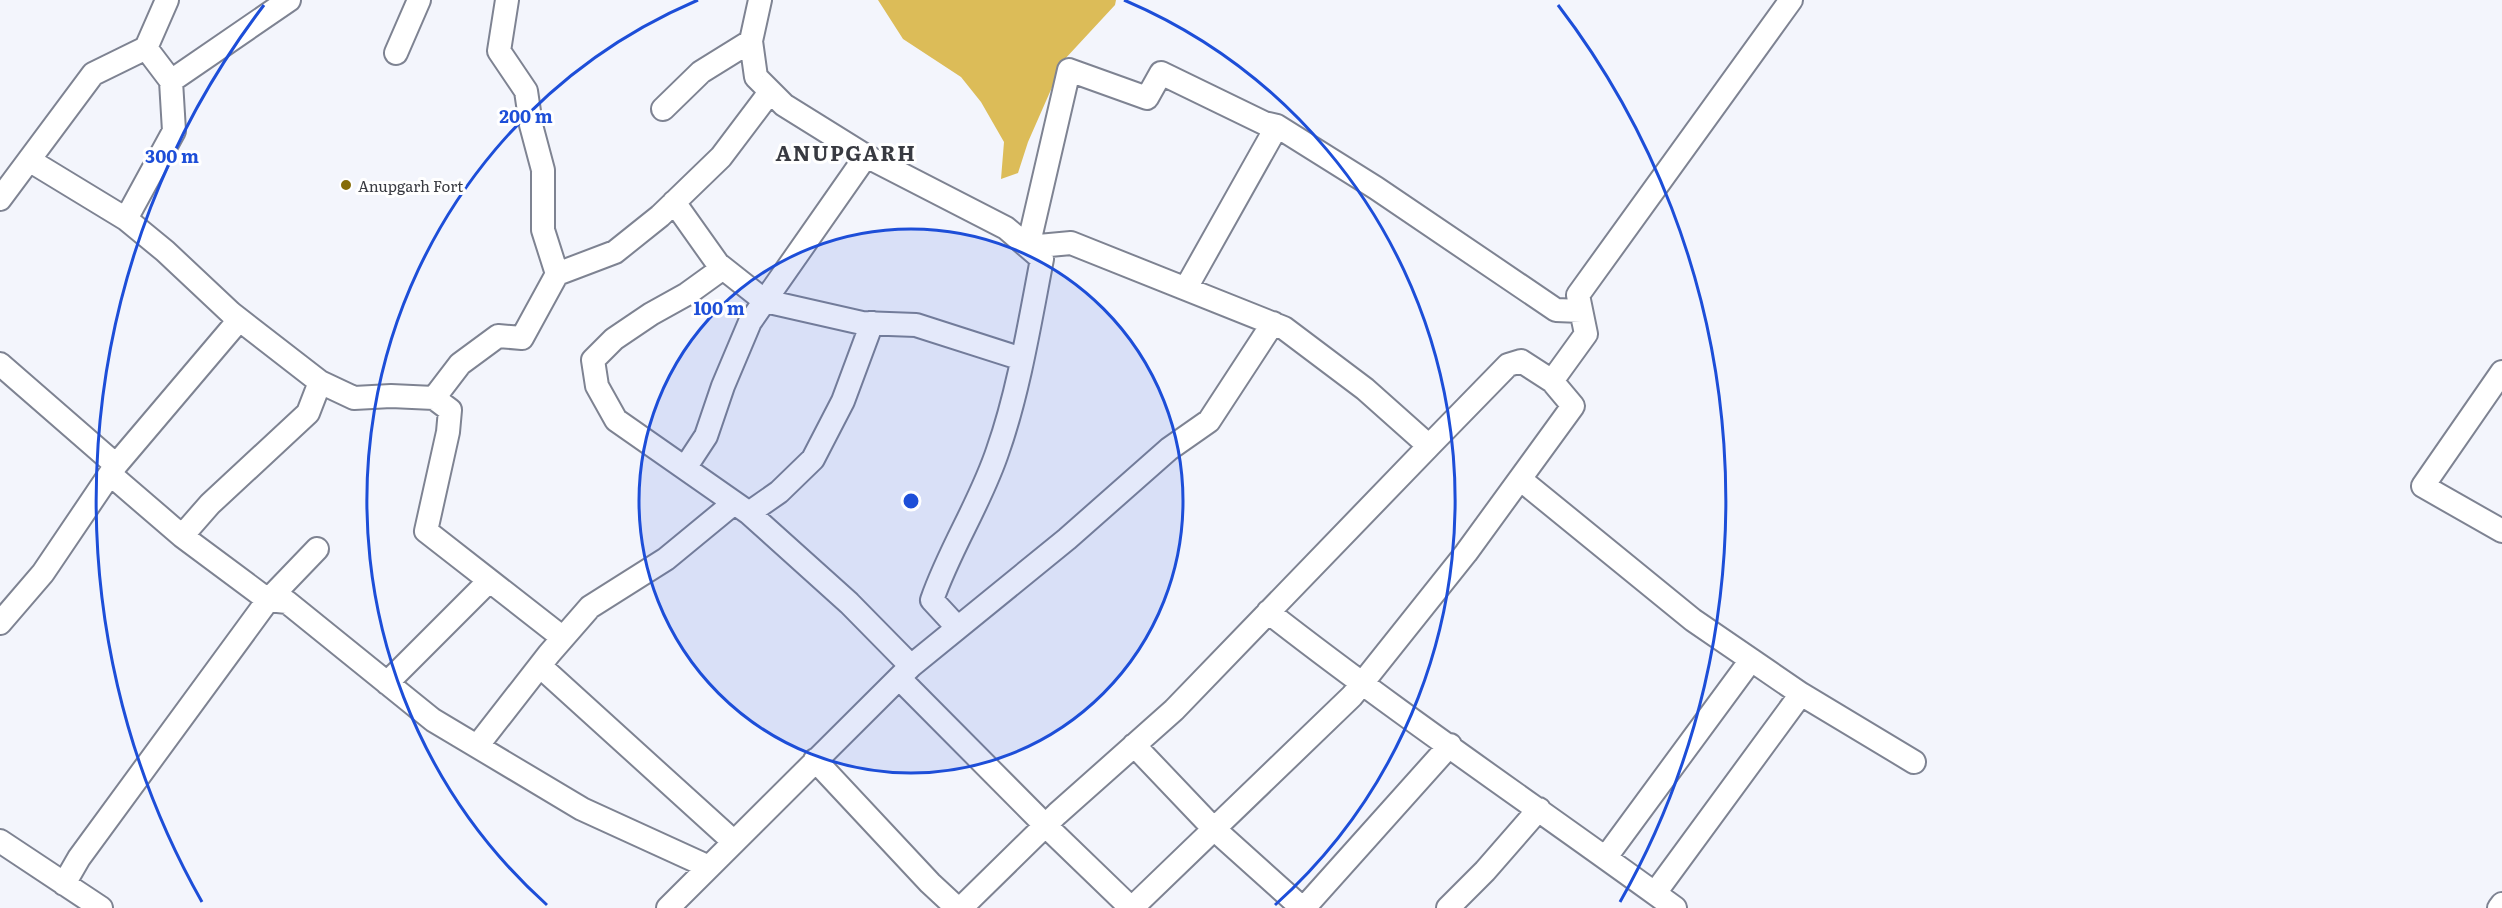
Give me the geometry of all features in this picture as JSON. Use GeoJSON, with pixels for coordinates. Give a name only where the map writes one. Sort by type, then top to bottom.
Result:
{"type":"FeatureCollection","features":[{"type":"Feature","properties":{"kind":"street"},"geometry":{"type":"LineString","coordinates":[[0,199],[93,74],[146,48],[167,0]]}},
{"type":"Feature","properties":{"kind":"street"},"geometry":{"type":"LineString","coordinates":[[171,81],[289,0]]}},
{"type":"Feature","properties":{"kind":"street"},"geometry":{"type":"LineString","coordinates":[[396,53],[419,0]]}},
{"type":"Feature","properties":{"kind":"street"},"geometry":{"type":"LineString","coordinates":[[507,0],[499,51],[526,92],[531,124],[543,170],[543,230],[557,274]]}},
{"type":"Feature","properties":{"kind":"street"},"geometry":{"type":"LineString","coordinates":[[760,0],[751,41],[756,77],[784,105],[866,156],[1006,228],[1042,259],[1022,359],[998,450],[972,512],[942,568],[932,600],[957,627]]}},
{"type":"Feature","properties":{"kind":"street"},"geometry":{"type":"LineString","coordinates":[[1552,381],[1586,334],[1578,296],[1791,0]]}},
{"type":"Feature","properties":{"kind":"street"},"geometry":{"type":"LineString","coordinates":[[663,109],[701,72],[751,41]]}},
{"type":"Feature","properties":{"kind":"street"},"geometry":{"type":"LineString","coordinates":[[126,219],[174,132],[171,81],[146,48]]}},
{"type":"Feature","properties":{"kind":"street"},"geometry":{"type":"LineString","coordinates":[[1028,247],[1069,70],[1147,98],[1161,73],[1264,123],[1277,126],[1376,188],[1556,309],[1581,311]]}},
{"type":"Feature","properties":{"kind":"street"},"geometry":{"type":"LineString","coordinates":[[434,398],[460,364],[498,336],[522,339],[557,274],[615,252],[674,202],[721,157],[770,92]]}},
{"type":"Feature","properties":{"kind":"street"},"geometry":{"type":"LineString","coordinates":[[1186,288],[1277,126]]}},
{"type":"Feature","properties":{"kind":"street"},"geometry":{"type":"LineString","coordinates":[[685,468],[706,436],[723,386],[750,322],[866,156]]}},
{"type":"Feature","properties":{"kind":"street"},"geometry":{"type":"LineString","coordinates":[[29,160],[126,219],[239,320],[320,382],[354,398],[391,396],[434,398],[450,410],[448,432],[426,531],[563,638]]}},
{"type":"Feature","properties":{"kind":"street"},"geometry":{"type":"LineString","coordinates":[[674,202],[723,268],[765,301],[801,311],[872,323],[916,325],[1022,359]]}},
{"type":"Feature","properties":{"kind":"street"},"geometry":{"type":"LineString","coordinates":[[1028,247],[1071,243],[1274,323],[1284,328],[1365,389],[1429,446]]}},
{"type":"Feature","properties":{"kind":"street"},"geometry":{"type":"LineString","coordinates":[[723,268],[687,294],[651,314],[614,339],[593,360],[597,387],[616,420],[741,508],[849,603],[905,672],[1045,825],[1131,908],[1352,696],[1466,553],[1573,406],[1552,381],[1521,361],[1508,365],[1174,710],[1045,825],[959,908],[930,883],[815,760]]}},
{"type":"Feature","properties":{"kind":"street"},"geometry":{"type":"LineString","coordinates":[[0,624],[43,573],[113,469],[239,320]]}},
{"type":"Feature","properties":{"kind":"street"},"geometry":{"type":"LineString","coordinates":[[478,745],[590,607],[741,508],[779,492],[813,459],[843,401],[872,323]]}},
{"type":"Feature","properties":{"kind":"street"},"geometry":{"type":"LineString","coordinates":[[668,908],[905,672],[1067,539],[1169,449],[1209,421],[1274,323]]}},
{"type":"Feature","properties":{"kind":"street"},"geometry":{"type":"LineString","coordinates":[[0,364],[182,536],[268,600],[287,602],[433,720],[582,809],[709,867]]}},
{"type":"Feature","properties":{"kind":"street"},"geometry":{"type":"LineString","coordinates":[[2502,372],[2423,486],[2502,531]]}},
{"type":"Feature","properties":{"kind":"street"},"geometry":{"type":"LineString","coordinates":[[182,536],[210,504],[308,413],[320,382]]}},
{"type":"Feature","properties":{"kind":"street"},"geometry":{"type":"LineString","coordinates":[[1520,479],[1693,620],[1801,694],[1914,762]]}},
{"type":"Feature","properties":{"kind":"street"},"geometry":{"type":"LineString","coordinates":[[64,884],[79,858],[268,600],[317,549]]}},
{"type":"Feature","properties":{"kind":"street"},"geometry":{"type":"LineString","coordinates":[[387,683],[489,581]]}},
{"type":"Feature","properties":{"kind":"street"},"geometry":{"type":"LineString","coordinates":[[1268,612],[1361,685],[1450,745],[1606,857],[1665,903],[1801,694]]}},
{"type":"Feature","properties":{"kind":"street"},"geometry":{"type":"LineString","coordinates":[[1606,857],[1751,660]]}},
{"type":"Feature","properties":{"kind":"street"},"geometry":{"type":"LineString","coordinates":[[540,666],[734,842]]}},
{"type":"Feature","properties":{"kind":"street"},"geometry":{"type":"LineString","coordinates":[[1134,745],[1213,828],[1303,908],[1450,745]]}},
{"type":"Feature","properties":{"kind":"street"},"geometry":{"type":"LineString","coordinates":[[1448,908],[1485,871],[1539,809]]}},
{"type":"Feature","properties":{"kind":"street"},"geometry":{"type":"LineString","coordinates":[[0,841],[101,908]]}},
{"type":"Feature","properties":{"kind":"street"},"geometry":{"type":"LineString","coordinates":[[2499,908],[2502,904]]}},
{"type":"Feature","properties":{"kind":"shaded area"},"geometry":{"type":"Polygon","coordinates":[[[878,0],[1116,0],[1115,5],[1064,60],[1028,142],[1018,173],[1001,179],[1004,142],[981,102],[961,77],[903,39],[878,0]]]}},
{"type":"Feature","properties":{"kind":"place","name":"Anupgarh Fort"},"geometry":{"type":"Point","coordinates":[346,185]}},
{"type":"Feature","properties":{"kind":"district","name":"ANUPGARH"},"geometry":{"type":"Point","coordinates":[846,151]}}]}
